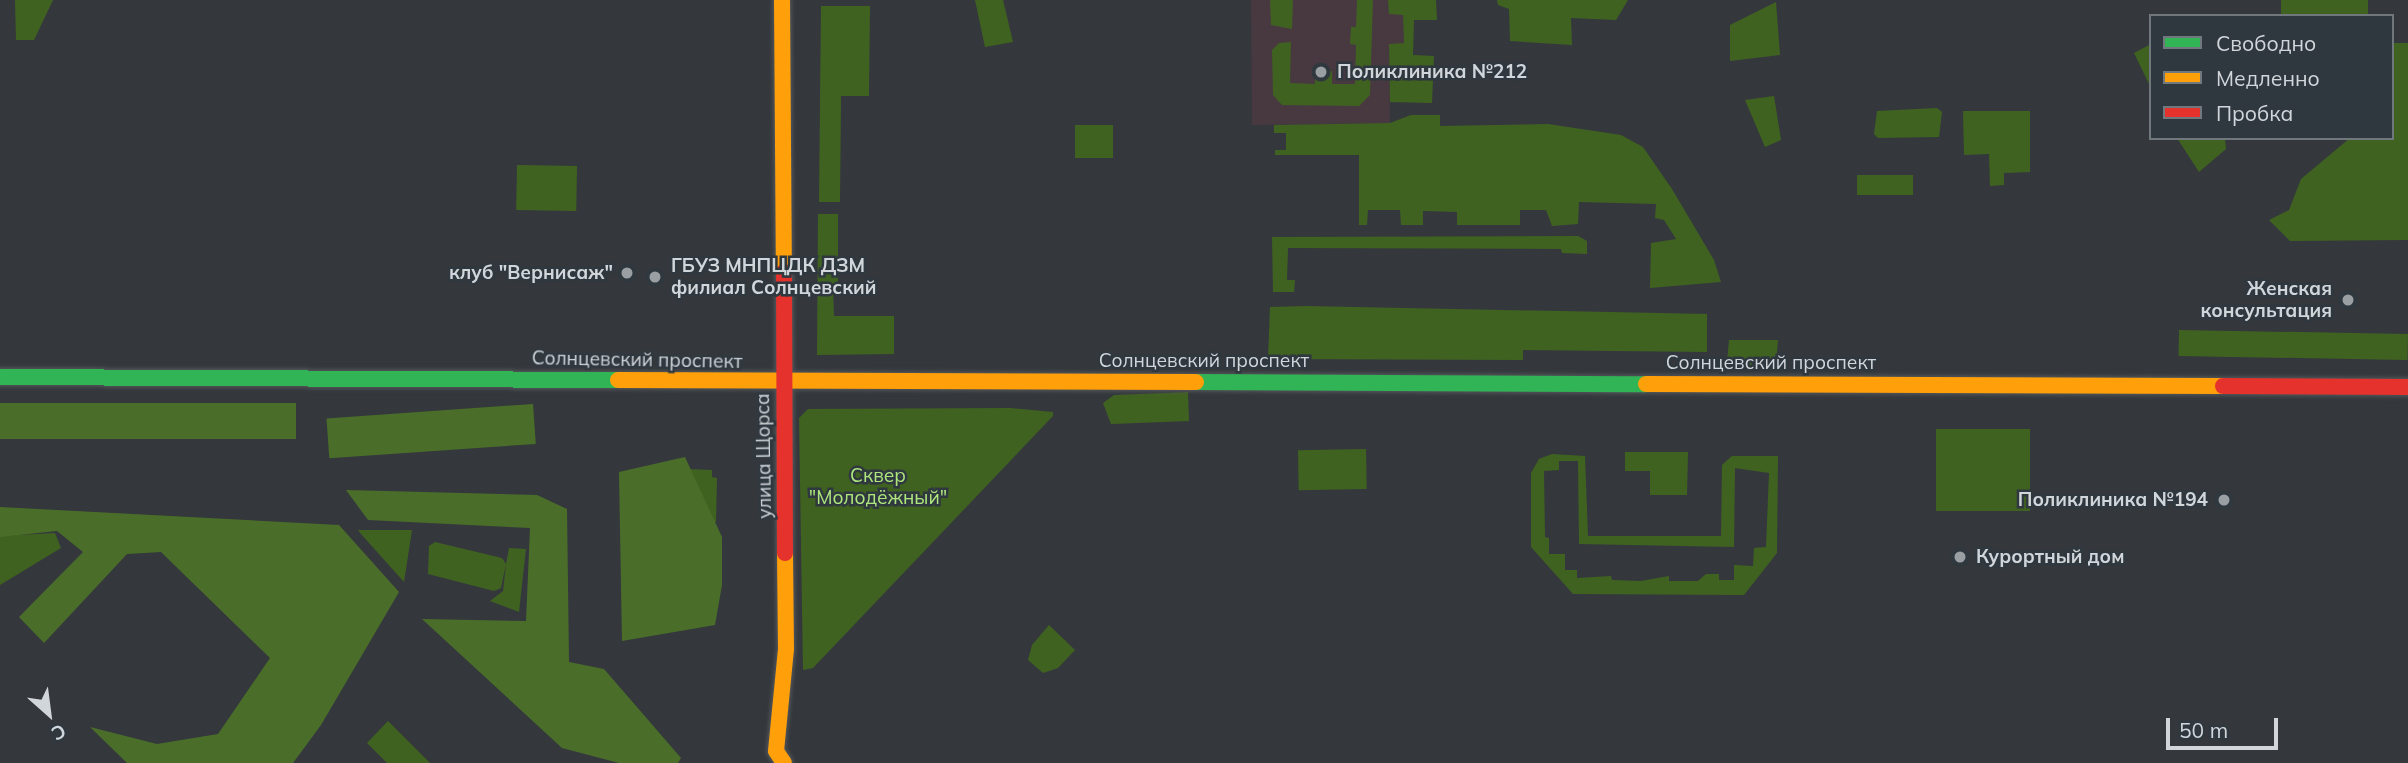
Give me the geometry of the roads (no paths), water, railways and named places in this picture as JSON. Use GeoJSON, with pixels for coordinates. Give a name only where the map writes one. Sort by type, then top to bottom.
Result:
{"type":"FeatureCollection","features":[{"type":"Feature","properties":{"kind":"street","name":"улица Щорса"},"geometry":{"type":"LineString","coordinates":[[782,0],[786,649],[777,755],[784,763]]}},
{"type":"Feature","properties":{"kind":"street","name":"Солнцевский проспект"},"geometry":{"type":"LineString","coordinates":[[0,377],[2408,387]]}},
{"type":"Feature","properties":{"kind":"place","name":"Поликлиника №212"},"geometry":{"type":"Point","coordinates":[1321,72]}},
{"type":"Feature","properties":{"kind":"place","name":"клуб \"Вернисаж\""},"geometry":{"type":"Point","coordinates":[627,273]}},
{"type":"Feature","properties":{"kind":"place","name":"ГБУЗ МНПЦДК ДЗМ филиал Солнцевский"},"geometry":{"type":"Point","coordinates":[655,277]}},
{"type":"Feature","properties":{"kind":"place","name":"Женская консультация"},"geometry":{"type":"Point","coordinates":[2348,300]}},
{"type":"Feature","properties":{"kind":"place","name":"Поликлиника №194"},"geometry":{"type":"Point","coordinates":[2224,500]}},
{"type":"Feature","properties":{"kind":"place","name":"Курортный дом"},"geometry":{"type":"Point","coordinates":[1960,557]}},
{"type":"Feature","properties":{"kind":"park label","name":"Сквер \"Молодёжный\""},"geometry":{"type":"Point","coordinates":[878,487]}}]}
